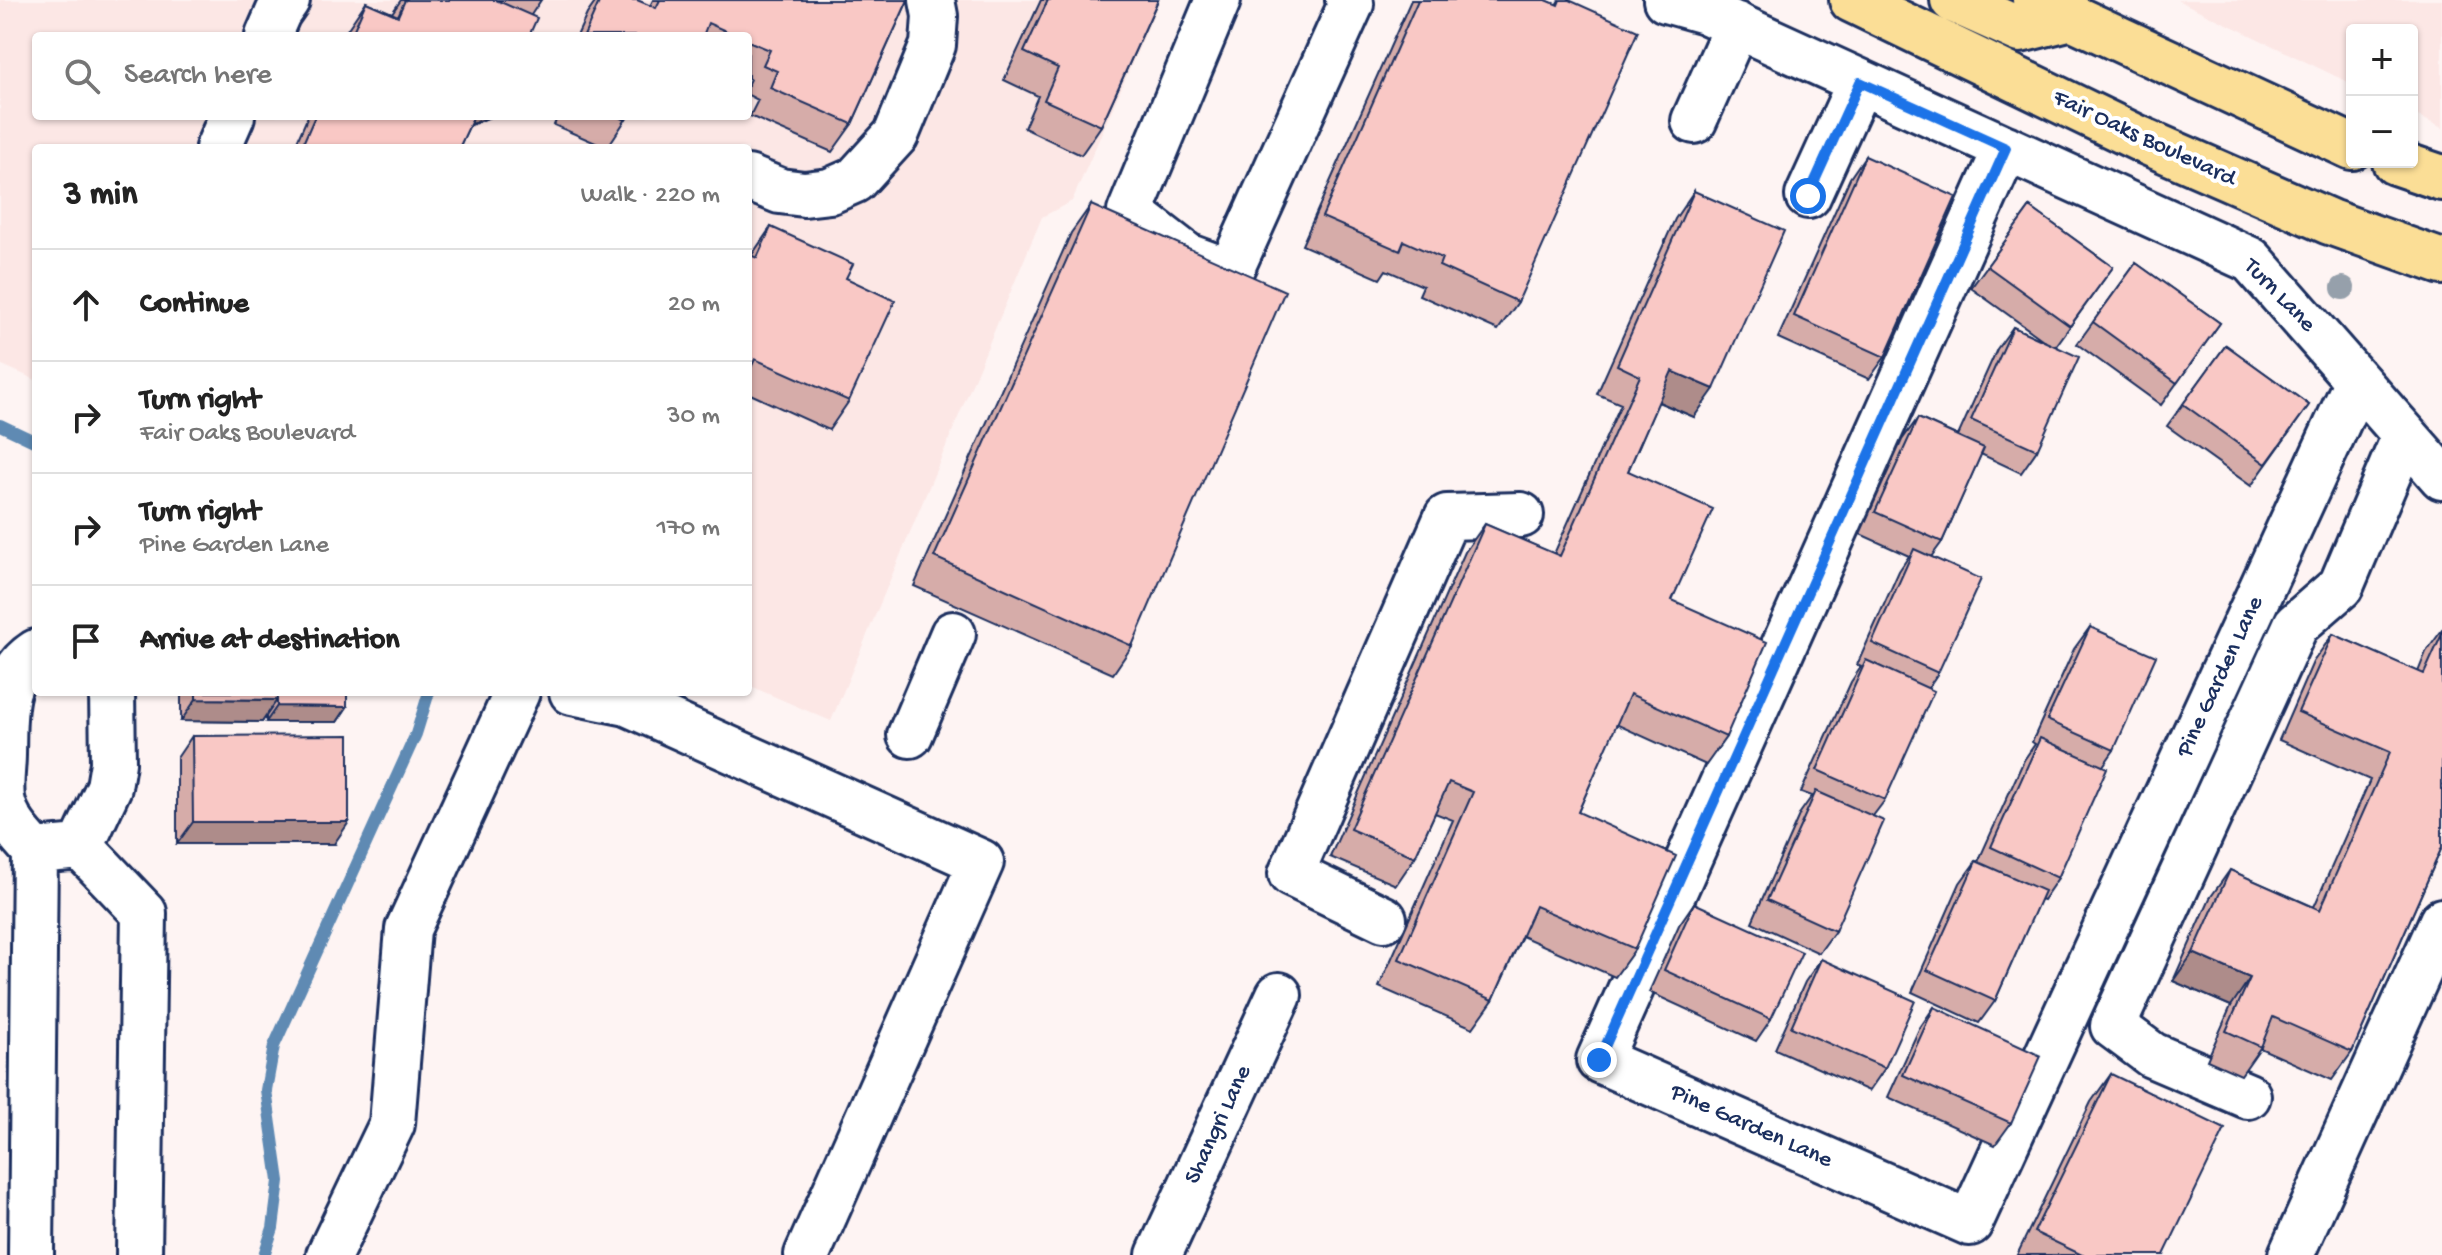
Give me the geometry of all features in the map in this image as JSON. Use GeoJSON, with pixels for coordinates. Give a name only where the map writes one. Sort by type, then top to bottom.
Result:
{"type":"FeatureCollection","features":[{"type":"Feature","properties":{"kind":"main road","name":"Fair Oaks Boulevard"},"geometry":{"type":"LineString","coordinates":[[1852,0],[2140,139],[2330,222],[2442,262]]}},
{"type":"Feature","properties":{"kind":"main road"},"geometry":{"type":"LineString","coordinates":[[1953,0],[2020,30],[2054,9],[2346,144]]}},
{"type":"Feature","properties":{"kind":"main road"},"geometry":{"type":"LineString","coordinates":[[2413,168],[2442,178]]}},
{"type":"Feature","properties":{"kind":"street"},"geometry":{"type":"LineString","coordinates":[[270,32],[287,0]]}},
{"type":"Feature","properties":{"kind":"street"},"geometry":{"type":"LineString","coordinates":[[752,180],[780,191],[804,194],[830,191],[855,180],[896,135],[933,45],[935,16],[932,0]]}},
{"type":"Feature","properties":{"kind":"street"},"geometry":{"type":"LineString","coordinates":[[1218,0],[1130,212],[1187,256],[1230,272],[1351,4],[1348,0]]}},
{"type":"Feature","properties":{"kind":"street"},"geometry":{"type":"LineString","coordinates":[[1666,0],[1705,11],[2016,152]]}},
{"type":"Feature","properties":{"kind":"street"},"geometry":{"type":"LineString","coordinates":[[1694,121],[1737,25]]}},
{"type":"Feature","properties":{"kind":"street"},"geometry":{"type":"LineString","coordinates":[[1808,196],[1860,82]]}},
{"type":"Feature","properties":{"kind":"street"},"geometry":{"type":"LineString","coordinates":[[220,144],[230,120]]}},
{"type":"Feature","properties":{"kind":"street","name":"Turn Lane"},"geometry":{"type":"LineString","coordinates":[[2016,152],[2251,260],[2442,477]]}},
{"type":"Feature","properties":{"kind":"street","name":"Pine Garden Lane"},"geometry":{"type":"LineString","coordinates":[[2016,152],[1599,1060],[1970,1223],[2357,381]]}},
{"type":"Feature","properties":{"kind":"street"},"geometry":{"type":"LineString","coordinates":[[2248,1096],[2152,1055],[2113,1026],[2296,625],[2341,586],[2405,435]]}},
{"type":"Feature","properties":{"kind":"street"},"geometry":{"type":"LineString","coordinates":[[1384,919],[1291,874],[1447,517],[1521,515]]}},
{"type":"Feature","properties":{"kind":"street"},"geometry":{"type":"LineString","coordinates":[[910,735],[953,634]]}},
{"type":"Feature","properties":{"kind":"street"},"geometry":{"type":"LineString","coordinates":[[31,1255],[35,851],[18,834],[2,799],[5,694],[12,675],[22,661],[32,655]]}},
{"type":"Feature","properties":{"kind":"street"},"geometry":{"type":"LineString","coordinates":[[81,847],[109,787],[113,763],[112,696]]}},
{"type":"Feature","properties":{"kind":"street"},"geometry":{"type":"LineString","coordinates":[[329,1255],[392,1124],[408,929],[515,696]]}},
{"type":"Feature","properties":{"kind":"street"},"geometry":{"type":"LineString","coordinates":[[592,696],[627,703],[981,862],[807,1255]]}},
{"type":"Feature","properties":{"kind":"street"},"geometry":{"type":"LineString","coordinates":[[35,851],[81,847]]}},
{"type":"Feature","properties":{"kind":"street"},"geometry":{"type":"LineString","coordinates":[[81,847],[144,913],[139,1255]]}},
{"type":"Feature","properties":{"kind":"street"},"geometry":{"type":"LineString","coordinates":[[2291,1255],[2442,921]]}},
{"type":"Feature","properties":{"kind":"street","name":"Shangri Lane"},"geometry":{"type":"LineString","coordinates":[[1159,1255],[1279,995]]}},
{"type":"Feature","properties":{"kind":"shaded area"},"geometry":{"type":"Polygon","coordinates":[[[0,0],[1160,0],[1072,201],[1042,217],[831,721],[752,687],[752,144],[32,144],[32,378],[0,364],[0,0]]]}},
{"type":"Feature","properties":{"kind":"shaded area"},"geometry":{"type":"Polygon","coordinates":[[[2177,0],[2442,0],[2442,128],[2418,116],[2418,24],[2346,24],[2346,81],[2177,0]]]}},
{"type":"Feature","properties":{"kind":"building"},"geometry":{"type":"Polygon","coordinates":[[[405,0],[496,0],[537,18],[531,32],[353,32],[366,2],[398,16],[405,0]]]}},
{"type":"Feature","properties":{"kind":"building"},"geometry":{"type":"Polygon","coordinates":[[[600,0],[637,0],[656,8],[660,0],[908,0],[852,124],[770,88],[777,71],[763,65],[770,50],[752,43],[752,32],[728,32],[708,23],[705,32],[586,32],[600,0]]]}},
{"type":"Feature","properties":{"kind":"building"},"geometry":{"type":"Polygon","coordinates":[[[1048,0],[1158,0],[1101,126],[1044,100],[1058,68],[1024,52],[1048,0]]]}},
{"type":"Feature","properties":{"kind":"building"},"geometry":{"type":"Polygon","coordinates":[[[1418,0],[1546,0],[1558,5],[1560,0],[1569,0],[1638,31],[1518,302],[1439,266],[1442,258],[1404,241],[1400,251],[1322,217],[1418,0]]]}},
{"type":"Feature","properties":{"kind":"building"},"geometry":{"type":"Polygon","coordinates":[[[313,120],[472,120],[461,144],[303,144],[313,120]]]}},
{"type":"Feature","properties":{"kind":"building"},"geometry":{"type":"Polygon","coordinates":[[[1865,156],[1956,197],[1885,357],[1794,316],[1865,156]]]}},
{"type":"Feature","properties":{"kind":"building"},"geometry":{"type":"Polygon","coordinates":[[[1694,191],[1784,231],[1714,389],[1672,371],[1628,471],[1713,509],[1672,600],[1767,642],[1726,737],[1630,694],[1578,812],[1676,856],[1635,949],[1535,906],[1493,1000],[1399,959],[1473,792],[1449,782],[1415,857],[1350,829],[1485,524],[1560,556],[1640,376],[1617,365],[1694,191]]]}},
{"type":"Feature","properties":{"kind":"building"},"geometry":{"type":"Polygon","coordinates":[[[1091,205],[1285,291],[1132,646],[934,557],[1091,205]]]}},
{"type":"Feature","properties":{"kind":"building"},"geometry":{"type":"Polygon","coordinates":[[[2030,207],[2113,267],[2070,326],[1987,266],[2030,207]]]}},
{"type":"Feature","properties":{"kind":"building"},"geometry":{"type":"Polygon","coordinates":[[[771,227],[853,264],[846,278],[895,301],[849,401],[755,359],[752,365],[752,256],[757,258],[771,227]]]}},
{"type":"Feature","properties":{"kind":"building"},"geometry":{"type":"Polygon","coordinates":[[[2136,263],[2220,323],[2177,383],[2093,322],[2136,263]]]}},
{"type":"Feature","properties":{"kind":"building"},"geometry":{"type":"Polygon","coordinates":[[[2013,327],[2079,357],[2037,450],[1971,420],[2013,327]]]}},
{"type":"Feature","properties":{"kind":"building"},"geometry":{"type":"Polygon","coordinates":[[[2226,345],[2309,405],[2266,464],[2183,404],[2226,345]]]}},
{"type":"Feature","properties":{"kind":"building"},"geometry":{"type":"Polygon","coordinates":[[[1918,418],[1984,448],[1942,542],[1875,512],[1918,418]]]}},
{"type":"Feature","properties":{"kind":"building"},"geometry":{"type":"Polygon","coordinates":[[[1914,549],[1981,579],[1938,673],[1872,643],[1914,549]]]}},
{"type":"Feature","properties":{"kind":"building"},"geometry":{"type":"Polygon","coordinates":[[[2090,627],[2156,656],[2114,750],[2047,720],[2090,627]]]}},
{"type":"Feature","properties":{"kind":"building"},"geometry":{"type":"Polygon","coordinates":[[[2333,634],[2424,674],[2442,634],[2442,847],[2352,1052],[2273,1017],[2261,1047],[2226,1031],[2250,978],[2193,953],[2230,870],[2320,910],[2390,752],[2298,712],[2333,634]]]}},
{"type":"Feature","properties":{"kind":"building"},"geometry":{"type":"Polygon","coordinates":[[[1866,660],[1934,691],[1885,800],[1817,770],[1866,660]]]}},
{"type":"Feature","properties":{"kind":"building"},"geometry":{"type":"Polygon","coordinates":[[[196,696],[277,696],[277,700],[196,699],[196,696]]]}},
{"type":"Feature","properties":{"kind":"building"},"geometry":{"type":"Polygon","coordinates":[[[277,696],[347,696],[347,707],[277,706],[277,696]]]}},
{"type":"Feature","properties":{"kind":"building"},"geometry":{"type":"Polygon","coordinates":[[[349,735],[349,822],[193,822],[192,736],[349,735]]]}},
{"type":"Feature","properties":{"kind":"building"},"geometry":{"type":"Polygon","coordinates":[[[2040,738],[2107,768],[2058,878],[1991,847],[2040,738]]]}},
{"type":"Feature","properties":{"kind":"building"},"geometry":{"type":"Polygon","coordinates":[[[1816,791],[1884,821],[1835,931],[1767,900],[1816,791]]]}},
{"type":"Feature","properties":{"kind":"building"},"geometry":{"type":"Polygon","coordinates":[[[1976,861],[2044,891],[1995,1001],[1927,970],[1976,861]]]}},
{"type":"Feature","properties":{"kind":"building"},"geometry":{"type":"Polygon","coordinates":[[[1694,903],[1802,952],[1771,1019],[1664,970],[1694,903]]]}},
{"type":"Feature","properties":{"kind":"building"},"geometry":{"type":"Polygon","coordinates":[[[1821,959],[1915,1001],[1885,1068],[1791,1027],[1821,959]]]}},
{"type":"Feature","properties":{"kind":"building"},"geometry":{"type":"Polygon","coordinates":[[[1934,1007],[2041,1056],[2011,1123],[1903,1075],[1934,1007]]]}},
{"type":"Feature","properties":{"kind":"building"},"geometry":{"type":"Polygon","coordinates":[[[2111,1074],[2225,1129],[2164,1255],[2082,1255],[2034,1232],[2111,1074]]]}},
{"type":"Feature","properties":{"kind":"waterway"},"geometry":{"type":"LineString","coordinates":[[0,425],[32,440]]}},
{"type":"Feature","properties":{"kind":"waterway"},"geometry":{"type":"LineString","coordinates":[[264,1255],[273,1228],[279,1181],[266,1090],[274,1046],[416,734],[428,696]]}},
{"type":"Feature","properties":{"kind":"route"},"geometry":{"type":"LineString","coordinates":[[1599,1060],[2006,148],[1860,82],[1808,196]]}}]}
